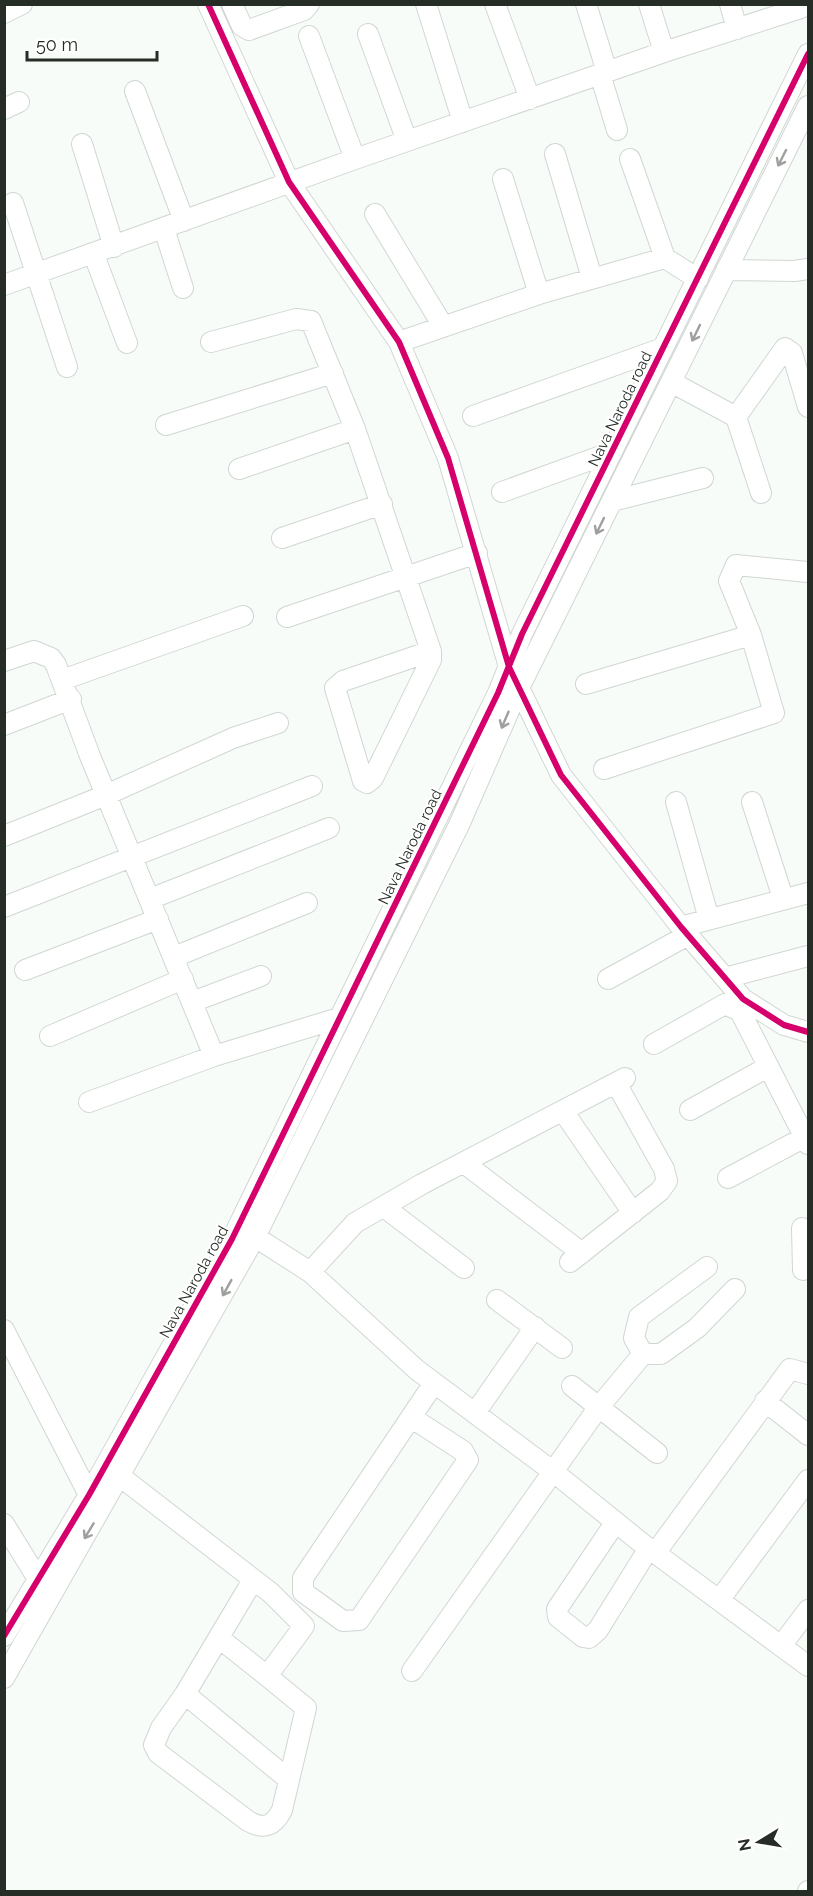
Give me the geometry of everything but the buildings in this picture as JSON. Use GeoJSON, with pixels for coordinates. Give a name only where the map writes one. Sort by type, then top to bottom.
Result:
{"type":"FeatureCollection","features":[{"type":"Feature","properties":{"kind":"street"},"geometry":{"type":"LineString","coordinates":[[4,14],[22,4]]}},
{"type":"Feature","properties":{"kind":"street"},"geometry":{"type":"LineString","coordinates":[[208,4],[289,182],[399,342],[448,458],[509,667],[518,690],[561,775],[685,931],[743,999],[784,1024],[808,1032]]}},
{"type":"Feature","properties":{"kind":"street"},"geometry":{"type":"LineString","coordinates":[[232,4],[242,26],[249,30],[310,5]]}},
{"type":"Feature","properties":{"kind":"street"},"geometry":{"type":"LineString","coordinates":[[426,4],[463,122]]}},
{"type":"Feature","properties":{"kind":"street"},"geometry":{"type":"LineString","coordinates":[[495,4],[530,99]]}},
{"type":"Feature","properties":{"kind":"street"},"geometry":{"type":"LineString","coordinates":[[586,4],[617,130]]}},
{"type":"Feature","properties":{"kind":"street"},"geometry":{"type":"LineString","coordinates":[[650,4],[664,52]]}},
{"type":"Feature","properties":{"kind":"street"},"geometry":{"type":"LineString","coordinates":[[730,4],[737,28]]}},
{"type":"Feature","properties":{"kind":"street"},"geometry":{"type":"LineString","coordinates":[[4,285],[114,248],[355,159],[664,52],[803,8]]}},
{"type":"Feature","properties":{"kind":"street"},"geometry":{"type":"LineString","coordinates":[[368,34],[407,141]]}},
{"type":"Feature","properties":{"kind":"street"},"geometry":{"type":"LineString","coordinates":[[309,36],[355,159]]}},
{"type":"Feature","properties":{"kind":"street","name":"Nava Naroda road"},"geometry":{"type":"LineString","coordinates":[[4,1678],[239,1226],[509,667],[522,634],[808,54]]}},
{"type":"Feature","properties":{"kind":"street"},"geometry":{"type":"LineString","coordinates":[[135,91],[184,221]]}},
{"type":"Feature","properties":{"kind":"street","name":"Nava Naroda road"},"geometry":{"type":"LineString","coordinates":[[4,1636],[38,1579],[96,1501],[121,1477],[255,1237],[460,824],[518,690],[808,106]]}},
{"type":"Feature","properties":{"kind":"street"},"geometry":{"type":"LineString","coordinates":[[82,144],[114,248]]}},
{"type":"Feature","properties":{"kind":"street"},"geometry":{"type":"LineString","coordinates":[[555,154],[592,278]]}},
{"type":"Feature","properties":{"kind":"street"},"geometry":{"type":"LineString","coordinates":[[630,159],[665,258],[698,279]]}},
{"type":"Feature","properties":{"kind":"street"},"geometry":{"type":"LineString","coordinates":[[503,179],[539,294]]}},
{"type":"Feature","properties":{"kind":"street"},"geometry":{"type":"LineString","coordinates":[[13,203],[67,367]]}},
{"type":"Feature","properties":{"kind":"street"},"geometry":{"type":"LineString","coordinates":[[375,214],[443,326]]}},
{"type":"Feature","properties":{"kind":"street"},"geometry":{"type":"LineString","coordinates":[[164,229],[183,288]]}},
{"type":"Feature","properties":{"kind":"street"},"geometry":{"type":"LineString","coordinates":[[94,255],[127,343]]}},
{"type":"Feature","properties":{"kind":"street"},"geometry":{"type":"LineString","coordinates":[[399,342],[539,294],[665,258]]}},
{"type":"Feature","properties":{"kind":"street"},"geometry":{"type":"LineString","coordinates":[[726,270],[794,271],[808,268]]}},
{"type":"Feature","properties":{"kind":"street"},"geometry":{"type":"LineString","coordinates":[[211,342],[306,318],[314,324],[382,504],[431,651],[430,660],[373,778],[367,783],[363,781],[334,687],[343,681],[431,651]]}},
{"type":"Feature","properties":{"kind":"street"},"geometry":{"type":"LineString","coordinates":[[473,416],[663,348]]}},
{"type":"Feature","properties":{"kind":"street"},"geometry":{"type":"LineString","coordinates":[[736,417],[785,348],[792,353],[808,407]]}},
{"type":"Feature","properties":{"kind":"street"},"geometry":{"type":"LineString","coordinates":[[166,425],[333,373]]}},
{"type":"Feature","properties":{"kind":"street"},"geometry":{"type":"LineString","coordinates":[[671,382],[736,417],[761,493]]}},
{"type":"Feature","properties":{"kind":"street"},"geometry":{"type":"LineString","coordinates":[[239,468],[355,429]]}},
{"type":"Feature","properties":{"kind":"street"},"geometry":{"type":"LineString","coordinates":[[502,492],[612,452]]}},
{"type":"Feature","properties":{"kind":"street"},"geometry":{"type":"LineString","coordinates":[[612,501],[703,478]]}},
{"type":"Feature","properties":{"kind":"street"},"geometry":{"type":"LineString","coordinates":[[282,538],[382,504]]}},
{"type":"Feature","properties":{"kind":"street"},"geometry":{"type":"LineString","coordinates":[[287,617],[477,553]]}},
{"type":"Feature","properties":{"kind":"street"},"geometry":{"type":"LineString","coordinates":[[604,770],[774,713],[751,635],[729,581],[736,565],[808,572]]}},
{"type":"Feature","properties":{"kind":"street"},"geometry":{"type":"LineString","coordinates":[[62,680],[243,616]]}},
{"type":"Feature","properties":{"kind":"street"},"geometry":{"type":"LineString","coordinates":[[586,684],[751,635]]}},
{"type":"Feature","properties":{"kind":"street"},"geometry":{"type":"LineString","coordinates":[[4,661],[34,651],[51,658],[71,699],[106,795],[214,1056]]}},
{"type":"Feature","properties":{"kind":"street"},"geometry":{"type":"LineString","coordinates":[[4,725],[71,699]]}},
{"type":"Feature","properties":{"kind":"street"},"geometry":{"type":"LineString","coordinates":[[4,836],[106,795],[233,738],[278,723]]}},
{"type":"Feature","properties":{"kind":"street"},"geometry":{"type":"LineString","coordinates":[[4,907],[312,786]]}},
{"type":"Feature","properties":{"kind":"street"},"geometry":{"type":"LineString","coordinates":[[676,802],[709,919]]}},
{"type":"Feature","properties":{"kind":"street"},"geometry":{"type":"LineString","coordinates":[[752,802],[783,898]]}},
{"type":"Feature","properties":{"kind":"street"},"geometry":{"type":"LineString","coordinates":[[150,899],[329,828]]}},
{"type":"Feature","properties":{"kind":"street"},"geometry":{"type":"LineString","coordinates":[[608,979],[685,931],[709,919],[808,893]]}},
{"type":"Feature","properties":{"kind":"street"},"geometry":{"type":"LineString","coordinates":[[174,957],[307,903]]}},
{"type":"Feature","properties":{"kind":"street"},"geometry":{"type":"LineString","coordinates":[[25,970],[158,919]]}},
{"type":"Feature","properties":{"kind":"street"},"geometry":{"type":"LineString","coordinates":[[725,978],[808,956]]}},
{"type":"Feature","properties":{"kind":"street"},"geometry":{"type":"LineString","coordinates":[[192,1002],[261,976]]}},
{"type":"Feature","properties":{"kind":"street"},"geometry":{"type":"LineString","coordinates":[[50,1036],[183,980]]}},
{"type":"Feature","properties":{"kind":"street"},"geometry":{"type":"LineString","coordinates":[[654,1044],[725,1004],[740,1011],[807,1141],[728,1178]]}},
{"type":"Feature","properties":{"kind":"street"},"geometry":{"type":"LineString","coordinates":[[89,1102],[214,1056],[339,1018]]}},
{"type":"Feature","properties":{"kind":"street"},"geometry":{"type":"LineString","coordinates":[[690,1110],[768,1067]]}},
{"type":"Feature","properties":{"kind":"street"},"geometry":{"type":"LineString","coordinates":[[310,1272],[355,1223],[464,1163],[621,1080],[667,1175],[665,1187],[576,1258],[464,1163]]}},
{"type":"Feature","properties":{"kind":"street"},"geometry":{"type":"LineString","coordinates":[[563,1110],[633,1213]]}},
{"type":"Feature","properties":{"kind":"street"},"geometry":{"type":"LineString","coordinates":[[384,1207],[464,1268]]}},
{"type":"Feature","properties":{"kind":"street"},"geometry":{"type":"LineString","coordinates":[[239,1226],[310,1272],[434,1383],[555,1473],[615,1523],[808,1666]]}},
{"type":"Feature","properties":{"kind":"street"},"geometry":{"type":"LineString","coordinates":[[799,1229],[803,1270]]}},
{"type":"Feature","properties":{"kind":"street"},"geometry":{"type":"LineString","coordinates":[[643,1354],[634,1338],[639,1317],[707,1267]]}},
{"type":"Feature","properties":{"kind":"street"},"geometry":{"type":"LineString","coordinates":[[643,1354],[661,1354],[697,1328],[735,1289]]}},
{"type":"Feature","properties":{"kind":"street"},"geometry":{"type":"LineString","coordinates":[[497,1300],[562,1348]]}},
{"type":"Feature","properties":{"kind":"street"},"geometry":{"type":"LineString","coordinates":[[475,1413],[535,1327]]}},
{"type":"Feature","properties":{"kind":"street"},"geometry":{"type":"LineString","coordinates":[[4,1330],[96,1501]]}},
{"type":"Feature","properties":{"kind":"street"},"geometry":{"type":"LineString","coordinates":[[412,1671],[555,1473],[598,1408],[643,1354]]}},
{"type":"Feature","properties":{"kind":"street"},"geometry":{"type":"LineString","coordinates":[[615,1523],[557,1609],[558,1617],[583,1637],[589,1638],[598,1630],[652,1550],[790,1369],[808,1374]]}},
{"type":"Feature","properties":{"kind":"street"},"geometry":{"type":"LineString","coordinates":[[412,1418],[463,1451],[468,1460],[359,1620],[348,1623],[303,1592],[301,1583],[434,1383]]}},
{"type":"Feature","properties":{"kind":"street"},"geometry":{"type":"LineString","coordinates":[[572,1386],[657,1453]]}},
{"type":"Feature","properties":{"kind":"street"},"geometry":{"type":"LineString","coordinates":[[765,1401],[808,1435]]}},
{"type":"Feature","properties":{"kind":"street"},"geometry":{"type":"LineString","coordinates":[[121,1477],[271,1593],[304,1626],[267,1676]]}},
{"type":"Feature","properties":{"kind":"street"},"geometry":{"type":"LineString","coordinates":[[720,1599],[808,1480]]}},
{"type":"Feature","properties":{"kind":"street"},"geometry":{"type":"LineString","coordinates":[[4,1524],[38,1579]]}},
{"type":"Feature","properties":{"kind":"street"},"geometry":{"type":"LineString","coordinates":[[219,1638],[306,1708],[282,1810],[277,1821],[267,1826],[256,1826],[158,1753],[154,1744],[156,1736],[185,1694],[253,1581]]}},
{"type":"Feature","properties":{"kind":"street"},"geometry":{"type":"LineString","coordinates":[[781,1646],[808,1610]]}},
{"type":"Feature","properties":{"kind":"street"},"geometry":{"type":"LineString","coordinates":[[185,1694],[288,1779]]}},
{"type":"Feature","properties":{"kind":"cycle path"},"geometry":{"type":"LineString","coordinates":[[208,4],[289,182],[399,342],[448,458],[509,667],[561,775],[681,927],[743,999],[784,1025],[808,1032]]}},
{"type":"Feature","properties":{"kind":"cycle path"},"geometry":{"type":"LineString","coordinates":[[4,1636],[89,1495],[232,1239],[498,693],[522,634],[808,54]]}}]}
